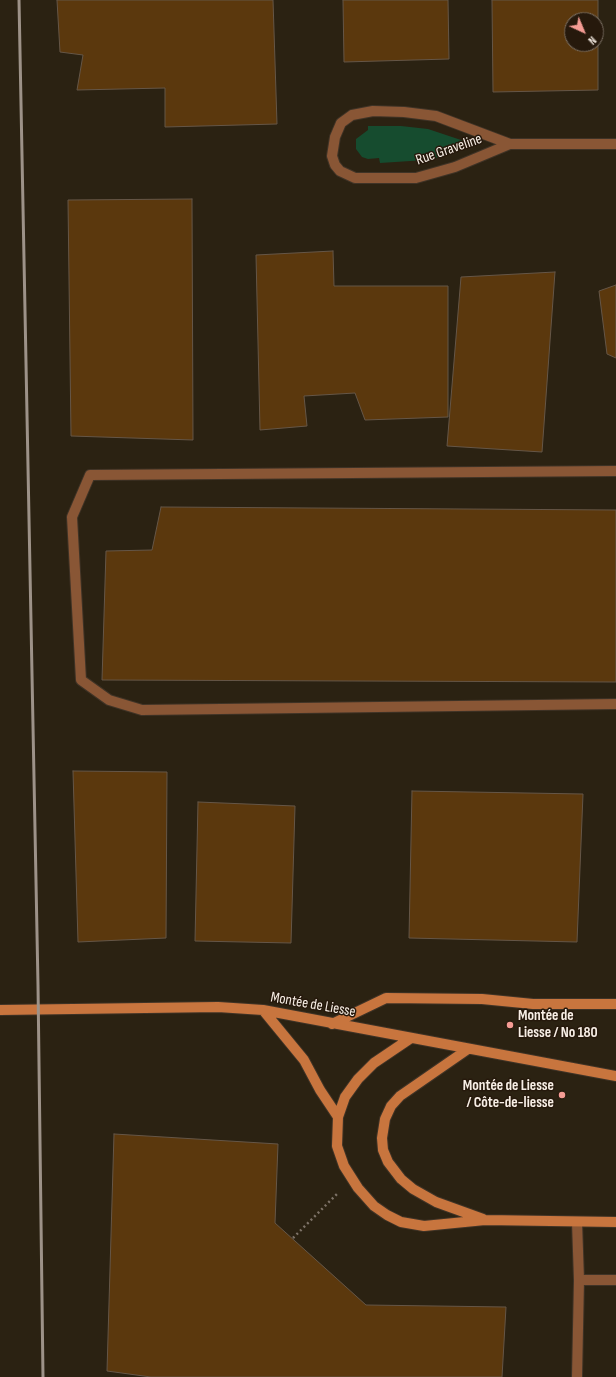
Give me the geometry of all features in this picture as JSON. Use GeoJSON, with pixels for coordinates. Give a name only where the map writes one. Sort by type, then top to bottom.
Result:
{"type":"FeatureCollection","features":[{"type":"Feature","properties":{"kind":"street","name":"Rue Graveline"},"geometry":{"type":"LineString","coordinates":[[510,144],[455,167],[416,178],[355,178],[340,171],[332,156],[334,137],[340,123],[352,115],[373,111],[404,112],[436,116],[510,144],[616,144]]}},
{"type":"Feature","properties":{"kind":"street"},"geometry":{"type":"LineString","coordinates":[[616,471],[90,475],[72,517],[81,680],[109,700],[142,710],[616,704]]}},
{"type":"Feature","properties":{"kind":"street"},"geometry":{"type":"LineString","coordinates":[[332,1024],[386,998],[482,999],[533,1004],[616,1004]]}},
{"type":"Feature","properties":{"kind":"street","name":"Montée de Liesse"},"geometry":{"type":"LineString","coordinates":[[0,1010],[218,1007],[263,1010],[616,1076]]}},
{"type":"Feature","properties":{"kind":"street"},"geometry":{"type":"LineString","coordinates":[[263,1010],[304,1060],[320,1090],[338,1117]]}},
{"type":"Feature","properties":{"kind":"street"},"geometry":{"type":"LineString","coordinates":[[411,1038],[374,1064],[358,1079],[346,1097],[338,1117],[337,1146],[344,1166],[358,1188],[380,1211],[402,1222],[424,1226],[484,1220],[616,1222]]}},
{"type":"Feature","properties":{"kind":"street"},"geometry":{"type":"LineString","coordinates":[[468,1049],[400,1096],[391,1106],[384,1119],[382,1138],[383,1150],[388,1162],[401,1179],[413,1189],[436,1202],[484,1220]]}},
{"type":"Feature","properties":{"kind":"street"},"geometry":{"type":"LineString","coordinates":[[577,1222],[579,1280],[577,1377]]}},
{"type":"Feature","properties":{"kind":"street"},"geometry":{"type":"LineString","coordinates":[[579,1280],[616,1280]]}},
{"type":"Feature","properties":{"kind":"path"},"geometry":{"type":"LineString","coordinates":[[293,1238],[338,1193]]}},
{"type":"Feature","properties":{"kind":"shaded area"},"geometry":{"type":"Polygon","coordinates":[[[0,0],[616,0],[616,1377],[0,1377],[0,0]]]}},
{"type":"Feature","properties":{"kind":"green space"},"geometry":{"type":"Polygon","coordinates":[[[368,126],[401,126],[428,129],[464,141],[466,146],[444,156],[426,160],[380,163],[379,158],[368,159],[362,157],[356,149],[356,139],[368,130],[368,126]]]}},
{"type":"Feature","properties":{"kind":"building"},"geometry":{"type":"Polygon","coordinates":[[[57,0],[273,0],[277,124],[165,127],[165,88],[77,90],[83,55],[60,52],[57,0]]]}},
{"type":"Feature","properties":{"kind":"building"},"geometry":{"type":"Polygon","coordinates":[[[343,0],[448,0],[449,59],[344,62],[343,0]]]}},
{"type":"Feature","properties":{"kind":"building"},"geometry":{"type":"Polygon","coordinates":[[[492,0],[598,0],[598,12],[564,12],[564,52],[598,52],[598,90],[493,92],[492,0]]]}},
{"type":"Feature","properties":{"kind":"building"},"geometry":{"type":"Polygon","coordinates":[[[192,199],[193,440],[71,436],[68,200],[192,199]]]}},
{"type":"Feature","properties":{"kind":"building"},"geometry":{"type":"Polygon","coordinates":[[[333,251],[334,286],[448,286],[448,417],[365,420],[355,393],[304,396],[307,426],[260,430],[256,255],[333,251]]]}},
{"type":"Feature","properties":{"kind":"building"},"geometry":{"type":"Polygon","coordinates":[[[555,272],[542,452],[447,446],[461,277],[555,272]]]}},
{"type":"Feature","properties":{"kind":"building"},"geometry":{"type":"Polygon","coordinates":[[[616,285],[616,358],[607,354],[599,291],[616,285]]]}},
{"type":"Feature","properties":{"kind":"building"},"geometry":{"type":"Polygon","coordinates":[[[161,507],[616,510],[616,682],[102,680],[106,551],[152,550],[161,507]]]}},
{"type":"Feature","properties":{"kind":"building"},"geometry":{"type":"Polygon","coordinates":[[[73,771],[167,772],[166,938],[78,942],[73,771]]]}},
{"type":"Feature","properties":{"kind":"building"},"geometry":{"type":"Polygon","coordinates":[[[412,791],[583,794],[577,942],[409,938],[412,791]]]}},
{"type":"Feature","properties":{"kind":"building"},"geometry":{"type":"Polygon","coordinates":[[[198,802],[295,806],[291,943],[195,941],[198,802]]]}},
{"type":"Feature","properties":{"kind":"building"},"geometry":{"type":"Polygon","coordinates":[[[114,1134],[278,1144],[275,1223],[366,1305],[506,1307],[502,1377],[151,1377],[107,1371],[114,1134]]]}},
{"type":"Feature","properties":{"kind":"railway"},"geometry":{"type":"LineString","coordinates":[[19,0],[38,985],[43,1377]]}},
{"type":"Feature","properties":{"kind":"place","name":"Montée de Liesse / No 180"},"geometry":{"type":"Point","coordinates":[510,1025]}},
{"type":"Feature","properties":{"kind":"place","name":"Montée de Liesse / Côte-de-liesse"},"geometry":{"type":"Point","coordinates":[562,1095]}}]}
